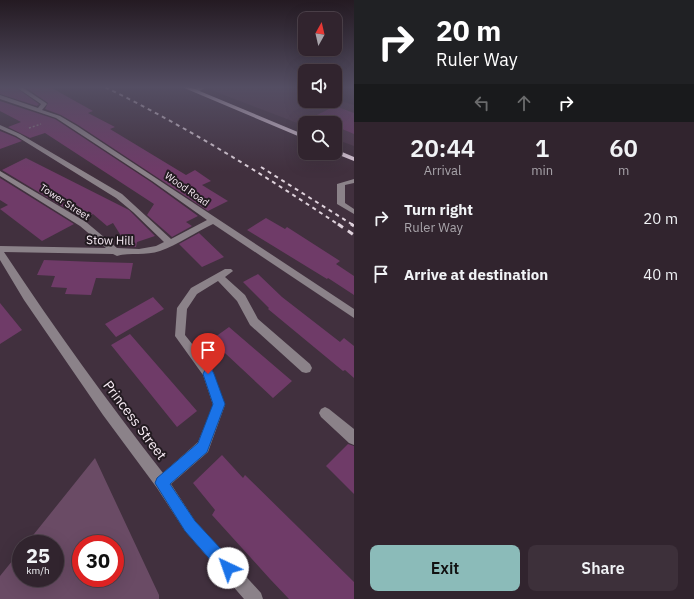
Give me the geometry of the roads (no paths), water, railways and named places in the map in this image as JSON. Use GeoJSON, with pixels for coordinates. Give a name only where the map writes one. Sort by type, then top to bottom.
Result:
{"type":"FeatureCollection","features":[{"type":"Feature","properties":{"kind":"main road"},"geometry":{"type":"LineString","coordinates":[[253,115],[298,135]]}},
{"type":"Feature","properties":{"kind":"main road"},"geometry":{"type":"LineString","coordinates":[[342,154],[354,159]]}},
{"type":"Feature","properties":{"kind":"street","name":"Wood Road"},"geometry":{"type":"LineString","coordinates":[[52,115],[75,127],[155,179],[213,220],[354,314]]}},
{"type":"Feature","properties":{"kind":"street"},"geometry":{"type":"LineString","coordinates":[[0,127],[18,135],[119,196],[136,210],[170,243]]}},
{"type":"Feature","properties":{"kind":"street","name":"Tower Street"},"geometry":{"type":"LineString","coordinates":[[0,173],[83,224],[116,253]]}},
{"type":"Feature","properties":{"kind":"street"},"geometry":{"type":"LineString","coordinates":[[354,181],[341,184],[341,204],[354,212]]}},
{"type":"Feature","properties":{"kind":"street","name":"Stow Hill"},"geometry":{"type":"LineString","coordinates":[[0,249],[116,253],[139,252],[158,249],[213,220]]}},
{"type":"Feature","properties":{"kind":"street","name":"Princess Street"},"geometry":{"type":"LineString","coordinates":[[0,253],[28,297],[107,411],[162,483],[190,526],[256,599]]}},
{"type":"Feature","properties":{"kind":"street"},"geometry":{"type":"LineString","coordinates":[[162,483],[202,447],[219,404],[208,374],[180,336],[182,308],[194,291],[224,274],[241,298],[254,322],[306,368]]}},
{"type":"Feature","properties":{"kind":"street"},"geometry":{"type":"LineString","coordinates":[[325,413],[354,438]]}},
{"type":"Feature","properties":{"kind":"railway"},"geometry":{"type":"LineString","coordinates":[[160,115],[225,152],[339,225]]}},
{"type":"Feature","properties":{"kind":"railway"},"geometry":{"type":"LineString","coordinates":[[261,167],[353,225]]}},
{"type":"Feature","properties":{"kind":"railway"},"geometry":{"type":"LineString","coordinates":[[338,224],[354,235]]}}]}
